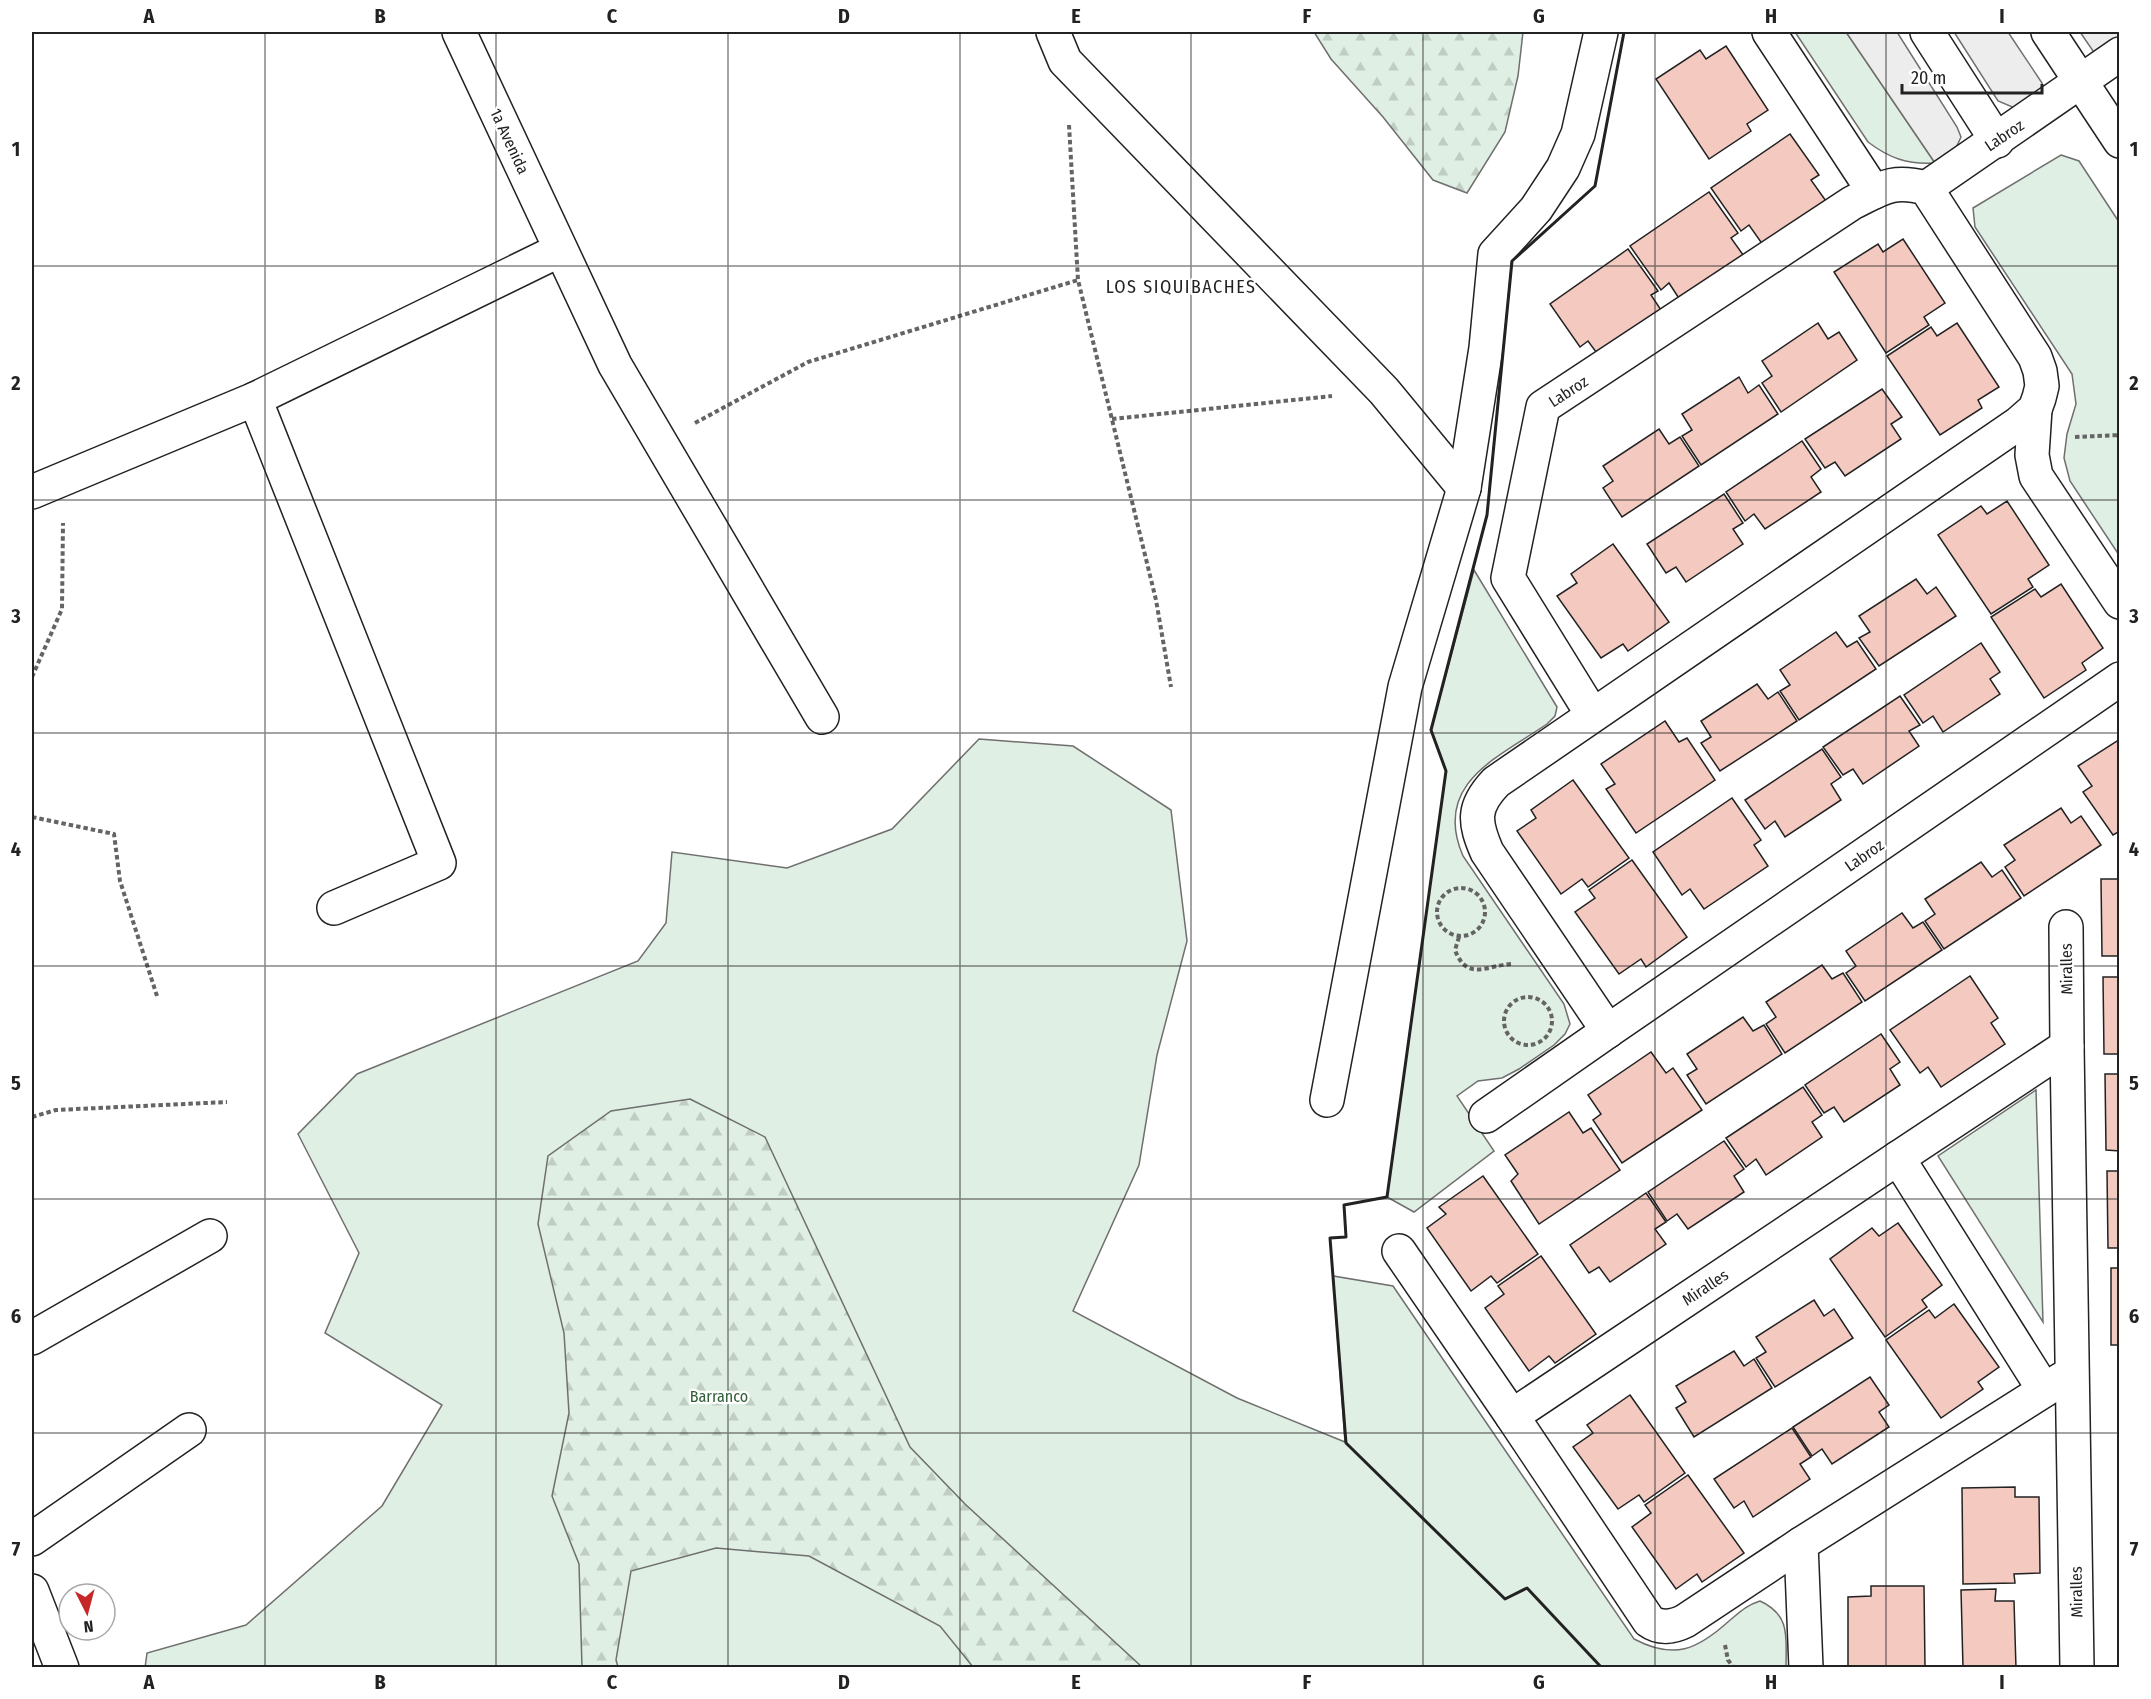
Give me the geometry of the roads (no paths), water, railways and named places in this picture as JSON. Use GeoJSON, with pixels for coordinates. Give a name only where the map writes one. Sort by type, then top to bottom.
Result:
{"type":"FeatureCollection","features":[{"type":"Feature","properties":{"kind":"street","name":"1a Avenida"},"geometry":{"type":"LineString","coordinates":[[459,32],[615,365],[822,717]]}},
{"type":"Feature","properties":{"kind":"street"},"geometry":{"type":"LineString","coordinates":[[1327,1100],[1405,687],[1464,488],[1486,348],[1496,254],[1536,209],[1563,168],[1578,134],[1601,32]]}},
{"type":"Feature","properties":{"kind":"street"},"geometry":{"type":"LineString","coordinates":[[1769,32],[1874,192]]}},
{"type":"Feature","properties":{"kind":"street"},"geometry":{"type":"LineString","coordinates":[[1927,32],[1996,141]]}},
{"type":"Feature","properties":{"kind":"street"},"geometry":{"type":"LineString","coordinates":[[2048,32],[2120,141]]}},
{"type":"Feature","properties":{"kind":"street"},"geometry":{"type":"LineString","coordinates":[[1059,46],[1384,391],[1464,488]]}},
{"type":"Feature","properties":{"kind":"street","name":"Labroz"},"geometry":{"type":"LineString","coordinates":[[1592,714],[1508,578],[1543,407],[1852,203],[1889,184],[1906,183],[1926,188],[2120,54]]}},
{"type":"Feature","properties":{"kind":"street"},"geometry":{"type":"LineString","coordinates":[[1926,188],[2035,357],[2042,386],[2035,409],[2032,463],[2036,476],[2120,602]]}},
{"type":"Feature","properties":{"kind":"street"},"geometry":{"type":"LineString","coordinates":[[32,492],[255,399],[560,250]]}},
{"type":"Feature","properties":{"kind":"street"},"geometry":{"type":"LineString","coordinates":[[255,399],[439,863],[334,908]]}},
{"type":"Feature","properties":{"kind":"street"},"geometry":{"type":"LineString","coordinates":[[1608,1031],[1487,852],[1477,820],[1482,796],[1496,782],[1592,714],[2019,423],[2035,409]]}},
{"type":"Feature","properties":{"kind":"street","name":"Labroz"},"geometry":{"type":"LineString","coordinates":[[1486,1116],[2120,679]]}},
{"type":"Feature","properties":{"kind":"street","name":"Miralles"},"geometry":{"type":"LineString","coordinates":[[2066,927],[2067,1046],[2058,1382],[2077,1668]]}},
{"type":"Feature","properties":{"kind":"street","name":"Miralles"},"geometry":{"type":"LineString","coordinates":[[1512,1416],[2067,1046]]}},
{"type":"Feature","properties":{"kind":"street"},"geometry":{"type":"LineString","coordinates":[[1399,1251],[1649,1621],[1656,1625],[1671,1626],[1685,1621],[1801,1544],[2058,1382],[1898,1158]]}},
{"type":"Feature","properties":{"kind":"street"},"geometry":{"type":"LineString","coordinates":[[32,1338],[210,1236]]}},
{"type":"Feature","properties":{"kind":"street"},"geometry":{"type":"LineString","coordinates":[[32,1539],[189,1430]]}},
{"type":"Feature","properties":{"kind":"street"},"geometry":{"type":"LineString","coordinates":[[1801,1544],[1806,1668]]}},
{"type":"Feature","properties":{"kind":"street"},"geometry":{"type":"LineString","coordinates":[[32,1591],[62,1668]]}},
{"type":"Feature","properties":{"kind":"district","name":"LOS SIQUIBACHES"},"geometry":{"type":"Point","coordinates":[1181,287]}},
{"type":"Feature","properties":{"kind":"park label","name":"Barranco"},"geometry":{"type":"Point","coordinates":[719,1396]}}]}
